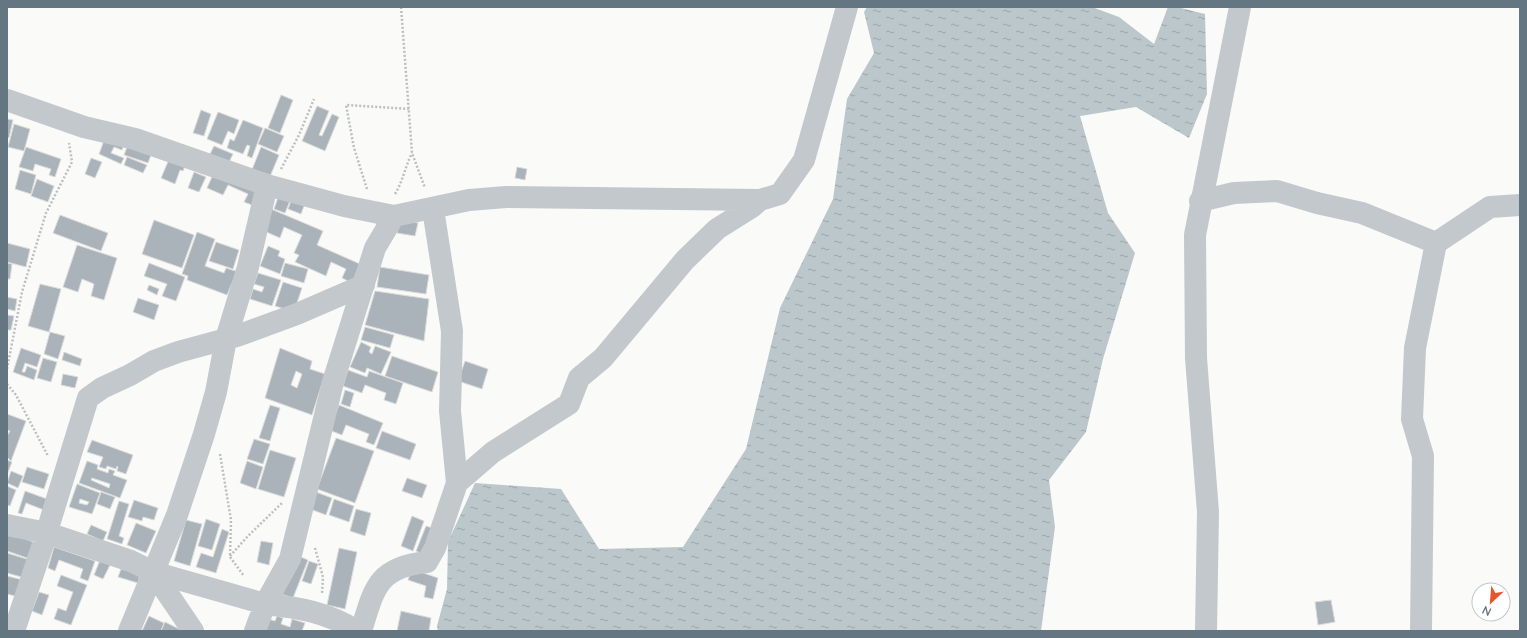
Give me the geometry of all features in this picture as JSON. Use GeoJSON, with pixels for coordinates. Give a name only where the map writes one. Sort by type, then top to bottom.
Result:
{"type":"FeatureCollection","features":[{"type":"Feature","properties":{"kind":"street"},"geometry":{"type":"LineString","coordinates":[[7,100],[74,124],[135,139],[267,185],[383,214],[433,209],[469,200],[506,197],[760,200],[780,194],[804,160],[846,7]]}},
{"type":"Feature","properties":{"kind":"street"},"geometry":{"type":"LineString","coordinates":[[1206,631],[1208,512],[1196,358],[1194,235],[1240,7]]}},
{"type":"Feature","properties":{"kind":"street"},"geometry":{"type":"LineString","coordinates":[[129,631],[188,484],[216,392],[226,339],[248,267],[267,185]]}},
{"type":"Feature","properties":{"kind":"street"},"geometry":{"type":"LineString","coordinates":[[1200,201],[1234,193],[1277,191],[1317,203],[1362,213],[1436,243]]}},
{"type":"Feature","properties":{"kind":"street"},"geometry":{"type":"LineString","coordinates":[[456,483],[492,452],[569,404],[580,378],[603,358],[685,260],[717,229],[752,207],[760,200]]}},
{"type":"Feature","properties":{"kind":"street"},"geometry":{"type":"LineString","coordinates":[[1421,631],[1423,456],[1412,419],[1416,348],[1436,243],[1490,207],[1520,205]]}},
{"type":"Feature","properties":{"kind":"street"},"geometry":{"type":"LineString","coordinates":[[361,631],[372,594],[385,575],[410,563],[427,562],[435,548],[456,483],[450,411],[452,331],[433,209]]}},
{"type":"Feature","properties":{"kind":"street"},"geometry":{"type":"LineString","coordinates":[[254,631],[265,604],[290,559],[333,382],[376,248],[383,214]]}},
{"type":"Feature","properties":{"kind":"street"},"geometry":{"type":"LineString","coordinates":[[14,631],[47,533],[88,398],[102,388],[130,375],[154,361],[178,352],[226,339],[297,314],[364,285]]}},
{"type":"Feature","properties":{"kind":"street"},"geometry":{"type":"LineString","coordinates":[[7,525],[47,533],[131,561],[153,572],[265,604],[300,608],[322,614],[337,619],[357,631]]}},
{"type":"Feature","properties":{"kind":"street"},"geometry":{"type":"LineString","coordinates":[[153,572],[193,631]]}},
{"type":"Feature","properties":{"kind":"path"},"geometry":{"type":"LineString","coordinates":[[401,7],[410,109],[412,153],[433,209]]}},
{"type":"Feature","properties":{"kind":"path"},"geometry":{"type":"LineString","coordinates":[[267,185],[278,176],[299,135],[314,99]]}},
{"type":"Feature","properties":{"kind":"path"},"geometry":{"type":"LineString","coordinates":[[410,109],[346,105],[354,148],[364,180],[383,214],[403,182],[407,164],[412,153]]}},
{"type":"Feature","properties":{"kind":"path"},"geometry":{"type":"LineString","coordinates":[[7,369],[22,292],[46,213],[72,162],[69,144],[74,124]]}},
{"type":"Feature","properties":{"kind":"path"},"geometry":{"type":"LineString","coordinates":[[7,384],[16,394],[63,482]]}},
{"type":"Feature","properties":{"kind":"path"},"geometry":{"type":"LineString","coordinates":[[219,449],[231,520],[230,557],[265,604]]}},
{"type":"Feature","properties":{"kind":"path"},"geometry":{"type":"LineString","coordinates":[[230,557],[280,503],[304,497]]}},
{"type":"Feature","properties":{"kind":"path"},"geometry":{"type":"LineString","coordinates":[[313,541],[323,577],[322,614]]}},
{"type":"Feature","properties":{"kind":"water"},"geometry":{"type":"Polygon","coordinates":[[[867,7],[1092,7],[1119,17],[1154,44],[1168,7],[1177,7],[1205,14],[1207,94],[1189,138],[1136,107],[1080,116],[1108,213],[1135,253],[1103,359],[1086,432],[1049,480],[1055,527],[1041,631],[438,631],[437,626],[447,589],[448,542],[475,483],[561,489],[599,549],[683,547],[746,449],[780,308],[833,199],[847,99],[874,53],[864,12],[867,7]]]}},
{"type":"Feature","properties":{"kind":"building"},"geometry":{"type":"Polygon","coordinates":[[[281,95],[293,100],[280,133],[268,128],[281,95]]]}},
{"type":"Feature","properties":{"kind":"building"},"geometry":{"type":"Polygon","coordinates":[[[317,106],[329,111],[319,135],[322,136],[332,114],[339,117],[325,151],[302,141],[317,106]]]}},
{"type":"Feature","properties":{"kind":"building"},"geometry":{"type":"Polygon","coordinates":[[[201,110],[211,114],[204,136],[193,133],[201,110]]]}},
{"type":"Feature","properties":{"kind":"building"},"geometry":{"type":"Polygon","coordinates":[[[218,112],[239,120],[234,134],[228,131],[222,145],[207,139],[218,112]]]}},
{"type":"Feature","properties":{"kind":"building"},"geometry":{"type":"Polygon","coordinates":[[[7,119],[13,120],[9,138],[7,137],[7,119]]]}},
{"type":"Feature","properties":{"kind":"building"},"geometry":{"type":"Polygon","coordinates":[[[243,120],[263,128],[252,158],[247,156],[250,146],[247,145],[243,154],[227,148],[230,139],[234,141],[243,120]]]}},
{"type":"Feature","properties":{"kind":"building"},"geometry":{"type":"Polygon","coordinates":[[[14,124],[30,129],[24,151],[8,147],[14,124]]]}},
{"type":"Feature","properties":{"kind":"building"},"geometry":{"type":"Polygon","coordinates":[[[265,128],[284,136],[277,152],[258,144],[265,128]]]}},
{"type":"Feature","properties":{"kind":"building"},"geometry":{"type":"Polygon","coordinates":[[[106,135],[125,142],[122,150],[114,147],[111,153],[124,158],[121,164],[99,154],[106,135]]]}},
{"type":"Feature","properties":{"kind":"building"},"geometry":{"type":"Polygon","coordinates":[[[129,142],[153,150],[148,163],[124,155],[129,142]]]}},
{"type":"Feature","properties":{"kind":"building"},"geometry":{"type":"Polygon","coordinates":[[[214,146],[233,154],[229,162],[208,158],[214,146]]]}},
{"type":"Feature","properties":{"kind":"building"},"geometry":{"type":"Polygon","coordinates":[[[26,147],[61,159],[55,177],[49,175],[51,169],[35,164],[33,171],[19,167],[26,147]]]}},
{"type":"Feature","properties":{"kind":"building"},"geometry":{"type":"Polygon","coordinates":[[[261,147],[279,155],[269,179],[251,172],[261,147]]]}},
{"type":"Feature","properties":{"kind":"building"},"geometry":{"type":"Polygon","coordinates":[[[127,157],[147,165],[143,173],[124,165],[127,157]]]}},
{"type":"Feature","properties":{"kind":"building"},"geometry":{"type":"Polygon","coordinates":[[[170,157],[186,163],[183,171],[180,170],[175,184],[161,178],[170,157]]]}},
{"type":"Feature","properties":{"kind":"building"},"geometry":{"type":"Polygon","coordinates":[[[91,158],[102,162],[95,178],[85,174],[91,158]]]}},
{"type":"Feature","properties":{"kind":"building"},"geometry":{"type":"Polygon","coordinates":[[[517,167],[527,169],[525,180],[515,178],[517,167]]]}},
{"type":"Feature","properties":{"kind":"building"},"geometry":{"type":"Polygon","coordinates":[[[20,170],[36,175],[31,194],[15,189],[20,170]]]}},
{"type":"Feature","properties":{"kind":"building"},"geometry":{"type":"Polygon","coordinates":[[[215,170],[259,190],[252,205],[244,202],[248,194],[228,185],[223,195],[207,188],[215,170]]]}},
{"type":"Feature","properties":{"kind":"building"},"geometry":{"type":"Polygon","coordinates":[[[194,172],[206,177],[199,192],[188,188],[194,172]]]}},
{"type":"Feature","properties":{"kind":"building"},"geometry":{"type":"Polygon","coordinates":[[[37,179],[54,186],[48,202],[31,196],[37,179]]]}},
{"type":"Feature","properties":{"kind":"building"},"geometry":{"type":"Polygon","coordinates":[[[280,192],[292,196],[285,213],[274,209],[280,192]]]}},
{"type":"Feature","properties":{"kind":"building"},"geometry":{"type":"Polygon","coordinates":[[[293,196],[306,201],[301,214],[288,209],[293,196]]]}},
{"type":"Feature","properties":{"kind":"building"},"geometry":{"type":"Polygon","coordinates":[[[271,209],[323,231],[317,245],[360,264],[352,283],[342,278],[346,269],[331,262],[326,276],[295,262],[299,255],[294,253],[302,235],[284,227],[280,238],[262,230],[271,209]]]}},
{"type":"Feature","properties":{"kind":"building"},"geometry":{"type":"Polygon","coordinates":[[[60,215],[108,233],[101,251],[53,233],[60,215]]]}},
{"type":"Feature","properties":{"kind":"building"},"geometry":{"type":"Polygon","coordinates":[[[400,219],[418,223],[415,236],[397,233],[400,219]]]}},
{"type":"Feature","properties":{"kind":"building"},"geometry":{"type":"Polygon","coordinates":[[[154,220],[194,235],[182,268],[142,254],[154,220]]]}},
{"type":"Feature","properties":{"kind":"building"},"geometry":{"type":"Polygon","coordinates":[[[197,232],[215,239],[205,266],[224,273],[226,268],[242,273],[232,283],[227,295],[187,280],[188,276],[182,274],[197,232]]]}},
{"type":"Feature","properties":{"kind":"building"},"geometry":{"type":"Polygon","coordinates":[[[216,242],[239,250],[233,269],[209,261],[216,242]]]}},
{"type":"Feature","properties":{"kind":"building"},"geometry":{"type":"Polygon","coordinates":[[[7,243],[30,249],[26,267],[7,262],[7,243]]]}},
{"type":"Feature","properties":{"kind":"building"},"geometry":{"type":"Polygon","coordinates":[[[77,245],[117,258],[104,300],[91,296],[94,284],[82,279],[78,292],[63,287],[77,245]]]}},
{"type":"Feature","properties":{"kind":"building"},"geometry":{"type":"Polygon","coordinates":[[[268,246],[280,251],[278,256],[285,259],[280,274],[260,266],[268,246]]]}},
{"type":"Feature","properties":{"kind":"building"},"geometry":{"type":"Polygon","coordinates":[[[7,263],[12,264],[10,279],[7,279],[7,263]]]}},
{"type":"Feature","properties":{"kind":"building"},"geometry":{"type":"Polygon","coordinates":[[[149,263],[185,277],[176,301],[162,296],[167,284],[144,276],[149,263]]]}},
{"type":"Feature","properties":{"kind":"building"},"geometry":{"type":"Polygon","coordinates":[[[285,263],[308,269],[304,283],[281,276],[285,263]]]}},
{"type":"Feature","properties":{"kind":"building"},"geometry":{"type":"Polygon","coordinates":[[[380,267],[429,275],[426,294],[377,287],[380,267]]]}},
{"type":"Feature","properties":{"kind":"building"},"geometry":{"type":"Polygon","coordinates":[[[258,273],[281,280],[272,306],[250,299],[253,289],[262,292],[264,287],[254,284],[258,273]]]}},
{"type":"Feature","properties":{"kind":"building"},"geometry":{"type":"Polygon","coordinates":[[[283,282],[302,288],[294,312],[275,306],[283,282]]]}},
{"type":"Feature","properties":{"kind":"building"},"geometry":{"type":"Polygon","coordinates":[[[40,284],[61,289],[49,332],[28,326],[40,284]]]}},
{"type":"Feature","properties":{"kind":"building"},"geometry":{"type":"Polygon","coordinates":[[[149,285],[159,289],[157,295],[147,290],[149,285]]]}},
{"type":"Feature","properties":{"kind":"building"},"geometry":{"type":"Polygon","coordinates":[[[375,291],[429,299],[424,341],[365,325],[375,291]]]}},
{"type":"Feature","properties":{"kind":"building"},"geometry":{"type":"Polygon","coordinates":[[[7,297],[17,299],[15,311],[7,309],[7,297]]]}},
{"type":"Feature","properties":{"kind":"building"},"geometry":{"type":"Polygon","coordinates":[[[138,298],[159,305],[154,320],[133,312],[138,298]]]}},
{"type":"Feature","properties":{"kind":"building"},"geometry":{"type":"Polygon","coordinates":[[[7,315],[14,316],[11,330],[7,330],[7,315]]]}},
{"type":"Feature","properties":{"kind":"building"},"geometry":{"type":"Polygon","coordinates":[[[365,327],[394,335],[390,348],[361,340],[365,327]]]}},
{"type":"Feature","properties":{"kind":"building"},"geometry":{"type":"Polygon","coordinates":[[[50,332],[65,336],[58,359],[44,354],[50,332]]]}},
{"type":"Feature","properties":{"kind":"building"},"geometry":{"type":"Polygon","coordinates":[[[361,342],[371,347],[369,352],[372,354],[375,346],[391,352],[381,374],[367,368],[365,373],[350,367],[361,342]]]}},
{"type":"Feature","properties":{"kind":"building"},"geometry":{"type":"Polygon","coordinates":[[[21,348],[41,355],[37,367],[25,363],[22,372],[25,372],[27,366],[37,370],[34,380],[13,372],[21,348]]]}},
{"type":"Feature","properties":{"kind":"building"},"geometry":{"type":"Polygon","coordinates":[[[280,348],[312,361],[310,369],[325,374],[312,415],[265,398],[280,348]],[[296,371],[291,385],[297,388],[302,374],[296,371]]]}},
{"type":"Feature","properties":{"kind":"building"},"geometry":{"type":"Polygon","coordinates":[[[64,352],[82,359],[80,366],[62,360],[64,352]]]}},
{"type":"Feature","properties":{"kind":"building"},"geometry":{"type":"Polygon","coordinates":[[[392,356],[438,372],[432,392],[385,376],[392,356]]]}},
{"type":"Feature","properties":{"kind":"building"},"geometry":{"type":"Polygon","coordinates":[[[43,358],[57,362],[51,382],[37,378],[43,358]]]}},
{"type":"Feature","properties":{"kind":"building"},"geometry":{"type":"Polygon","coordinates":[[[465,361],[488,369],[482,389],[458,381],[465,361]]]}},
{"type":"Feature","properties":{"kind":"building"},"geometry":{"type":"Polygon","coordinates":[[[348,370],[367,377],[369,371],[403,383],[396,404],[384,400],[386,393],[365,385],[362,393],[343,386],[348,370]]]}},
{"type":"Feature","properties":{"kind":"building"},"geometry":{"type":"Polygon","coordinates":[[[63,374],[78,377],[75,388],[61,385],[63,374]]]}},
{"type":"Feature","properties":{"kind":"building"},"geometry":{"type":"Polygon","coordinates":[[[345,390],[354,393],[350,407],[341,404],[345,390]]]}},
{"type":"Feature","properties":{"kind":"building"},"geometry":{"type":"Polygon","coordinates":[[[270,405],[280,408],[270,441],[259,438],[270,405]]]}},
{"type":"Feature","properties":{"kind":"building"},"geometry":{"type":"Polygon","coordinates":[[[339,405],[383,423],[374,445],[366,442],[369,434],[346,425],[342,435],[329,430],[339,405]]]}},
{"type":"Feature","properties":{"kind":"building"},"geometry":{"type":"Polygon","coordinates":[[[7,414],[26,421],[11,461],[7,457],[7,436],[10,431],[7,430],[7,414]]]}},
{"type":"Feature","properties":{"kind":"building"},"geometry":{"type":"Polygon","coordinates":[[[382,431],[416,444],[410,460],[376,448],[382,431]]]}},
{"type":"Feature","properties":{"kind":"building"},"geometry":{"type":"Polygon","coordinates":[[[336,438],[374,451],[355,503],[317,489],[336,438]]]}},
{"type":"Feature","properties":{"kind":"building"},"geometry":{"type":"Polygon","coordinates":[[[254,439],[270,444],[263,464],[247,459],[254,439]]]}},
{"type":"Feature","properties":{"kind":"building"},"geometry":{"type":"Polygon","coordinates":[[[92,440],[133,455],[126,474],[117,471],[117,466],[116,469],[107,466],[106,469],[99,467],[103,457],[87,452],[92,440]]]}},
{"type":"Feature","properties":{"kind":"building"},"geometry":{"type":"Polygon","coordinates":[[[270,450],[296,458],[284,497],[258,489],[270,450]]]}},
{"type":"Feature","properties":{"kind":"building"},"geometry":{"type":"Polygon","coordinates":[[[7,460],[12,462],[7,475],[7,460]]]}},
{"type":"Feature","properties":{"kind":"building"},"geometry":{"type":"Polygon","coordinates":[[[87,461],[98,465],[97,469],[108,473],[109,469],[115,471],[113,475],[127,480],[120,498],[79,483],[87,461]],[[92,478],[91,480],[109,488],[110,484],[92,478]]]}},
{"type":"Feature","properties":{"kind":"building"},"geometry":{"type":"Polygon","coordinates":[[[247,461],[263,467],[256,489],[240,483],[247,461]]]}},
{"type":"Feature","properties":{"kind":"building"},"geometry":{"type":"Polygon","coordinates":[[[27,467],[49,474],[44,489],[22,482],[27,467]]]}},
{"type":"Feature","properties":{"kind":"building"},"geometry":{"type":"Polygon","coordinates":[[[11,471],[23,476],[18,488],[7,483],[11,471]]]}},
{"type":"Feature","properties":{"kind":"building"},"geometry":{"type":"Polygon","coordinates":[[[407,478],[427,485],[422,498],[402,491],[407,478]]]}},
{"type":"Feature","properties":{"kind":"building"},"geometry":{"type":"Polygon","coordinates":[[[77,484],[100,493],[92,514],[69,507],[77,484]],[[80,499],[79,503],[87,505],[89,502],[80,499]]]}},
{"type":"Feature","properties":{"kind":"building"},"geometry":{"type":"Polygon","coordinates":[[[7,486],[16,490],[10,506],[7,505],[7,486]]]}},
{"type":"Feature","properties":{"kind":"building"},"geometry":{"type":"Polygon","coordinates":[[[25,491],[47,499],[44,510],[26,503],[22,514],[18,513],[25,491]]]}},
{"type":"Feature","properties":{"kind":"building"},"geometry":{"type":"Polygon","coordinates":[[[101,492],[115,497],[110,509],[97,504],[101,492]]]}},
{"type":"Feature","properties":{"kind":"building"},"geometry":{"type":"Polygon","coordinates":[[[316,492],[332,498],[326,515],[310,509],[316,492]]]}},
{"type":"Feature","properties":{"kind":"building"},"geometry":{"type":"Polygon","coordinates":[[[334,499],[354,506],[349,522],[329,515],[334,499]]]}},
{"type":"Feature","properties":{"kind":"building"},"geometry":{"type":"Polygon","coordinates":[[[134,500],[158,508],[154,520],[143,517],[142,521],[128,517],[134,500]]]}},
{"type":"Feature","properties":{"kind":"building"},"geometry":{"type":"Polygon","coordinates":[[[119,501],[129,504],[119,536],[124,538],[122,544],[107,539],[119,501]]]}},
{"type":"Feature","properties":{"kind":"building"},"geometry":{"type":"Polygon","coordinates":[[[356,509],[371,513],[365,536],[350,531],[356,509]]]}},
{"type":"Feature","properties":{"kind":"building"},"geometry":{"type":"Polygon","coordinates":[[[412,516],[424,521],[413,551],[401,546],[412,516]]]}},
{"type":"Feature","properties":{"kind":"building"},"geometry":{"type":"Polygon","coordinates":[[[206,519],[220,524],[212,550],[198,546],[206,519]]]}},
{"type":"Feature","properties":{"kind":"building"},"geometry":{"type":"Polygon","coordinates":[[[186,520],[202,524],[190,566],[174,561],[186,520]]]}},
{"type":"Feature","properties":{"kind":"building"},"geometry":{"type":"Polygon","coordinates":[[[136,523],[156,531],[146,553],[127,545],[136,523]]]}},
{"type":"Feature","properties":{"kind":"building"},"geometry":{"type":"Polygon","coordinates":[[[91,525],[107,532],[103,541],[87,534],[91,525]]]}},
{"type":"Feature","properties":{"kind":"building"},"geometry":{"type":"Polygon","coordinates":[[[426,526],[435,529],[425,555],[416,551],[426,526]]]}},
{"type":"Feature","properties":{"kind":"building"},"geometry":{"type":"Polygon","coordinates":[[[222,529],[229,532],[216,573],[196,567],[201,553],[213,557],[222,529]]]}},
{"type":"Feature","properties":{"kind":"building"},"geometry":{"type":"Polygon","coordinates":[[[7,532],[36,543],[30,559],[7,551],[7,532]]]}},
{"type":"Feature","properties":{"kind":"building"},"geometry":{"type":"Polygon","coordinates":[[[261,541],[273,543],[269,565],[257,562],[261,541]]]}},
{"type":"Feature","properties":{"kind":"building"},"geometry":{"type":"Polygon","coordinates":[[[54,547],[95,561],[88,581],[80,578],[83,569],[59,560],[55,571],[48,568],[54,547]]]}},
{"type":"Feature","properties":{"kind":"building"},"geometry":{"type":"Polygon","coordinates":[[[339,548],[357,552],[345,609],[327,605],[339,548]]]}},
{"type":"Feature","properties":{"kind":"building"},"geometry":{"type":"Polygon","coordinates":[[[7,553],[30,560],[25,578],[7,573],[7,553]]]}},
{"type":"Feature","properties":{"kind":"building"},"geometry":{"type":"Polygon","coordinates":[[[296,555],[308,560],[293,598],[281,594],[296,555]]]}},
{"type":"Feature","properties":{"kind":"building"},"geometry":{"type":"Polygon","coordinates":[[[100,560],[110,565],[103,579],[94,575],[100,560]]]}},
{"type":"Feature","properties":{"kind":"building"},"geometry":{"type":"Polygon","coordinates":[[[309,561],[318,564],[311,584],[302,581],[309,561]]]}},
{"type":"Feature","properties":{"kind":"building"},"geometry":{"type":"Polygon","coordinates":[[[121,569],[140,574],[138,583],[118,577],[121,569]]]}},
{"type":"Feature","properties":{"kind":"building"},"geometry":{"type":"Polygon","coordinates":[[[412,569],[438,578],[433,599],[424,597],[426,586],[408,580],[412,569]]]}},
{"type":"Feature","properties":{"kind":"building"},"geometry":{"type":"Polygon","coordinates":[[[61,575],[87,585],[71,625],[54,619],[58,608],[66,611],[73,592],[57,586],[61,575]]]}},
{"type":"Feature","properties":{"kind":"building"},"geometry":{"type":"Polygon","coordinates":[[[7,576],[23,580],[19,597],[7,594],[7,576]]]}},
{"type":"Feature","properties":{"kind":"building"},"geometry":{"type":"Polygon","coordinates":[[[39,592],[49,595],[42,615],[32,611],[39,592]]]}},
{"type":"Feature","properties":{"kind":"building"},"geometry":{"type":"Polygon","coordinates":[[[1331,600],[1335,622],[1318,625],[1315,602],[1331,600]]]}},
{"type":"Feature","properties":{"kind":"building"},"geometry":{"type":"Polygon","coordinates":[[[401,611],[431,618],[429,631],[397,631],[401,611]]]}},
{"type":"Feature","properties":{"kind":"building"},"geometry":{"type":"Polygon","coordinates":[[[149,616],[164,623],[161,631],[142,631],[149,616]]]}},
{"type":"Feature","properties":{"kind":"building"},"geometry":{"type":"Polygon","coordinates":[[[277,616],[283,618],[281,624],[290,627],[292,619],[305,623],[302,631],[261,631],[265,618],[275,621],[277,616]]]}},
{"type":"Feature","properties":{"kind":"building"},"geometry":{"type":"Polygon","coordinates":[[[165,622],[183,631],[161,631],[165,622]]]}}]}
